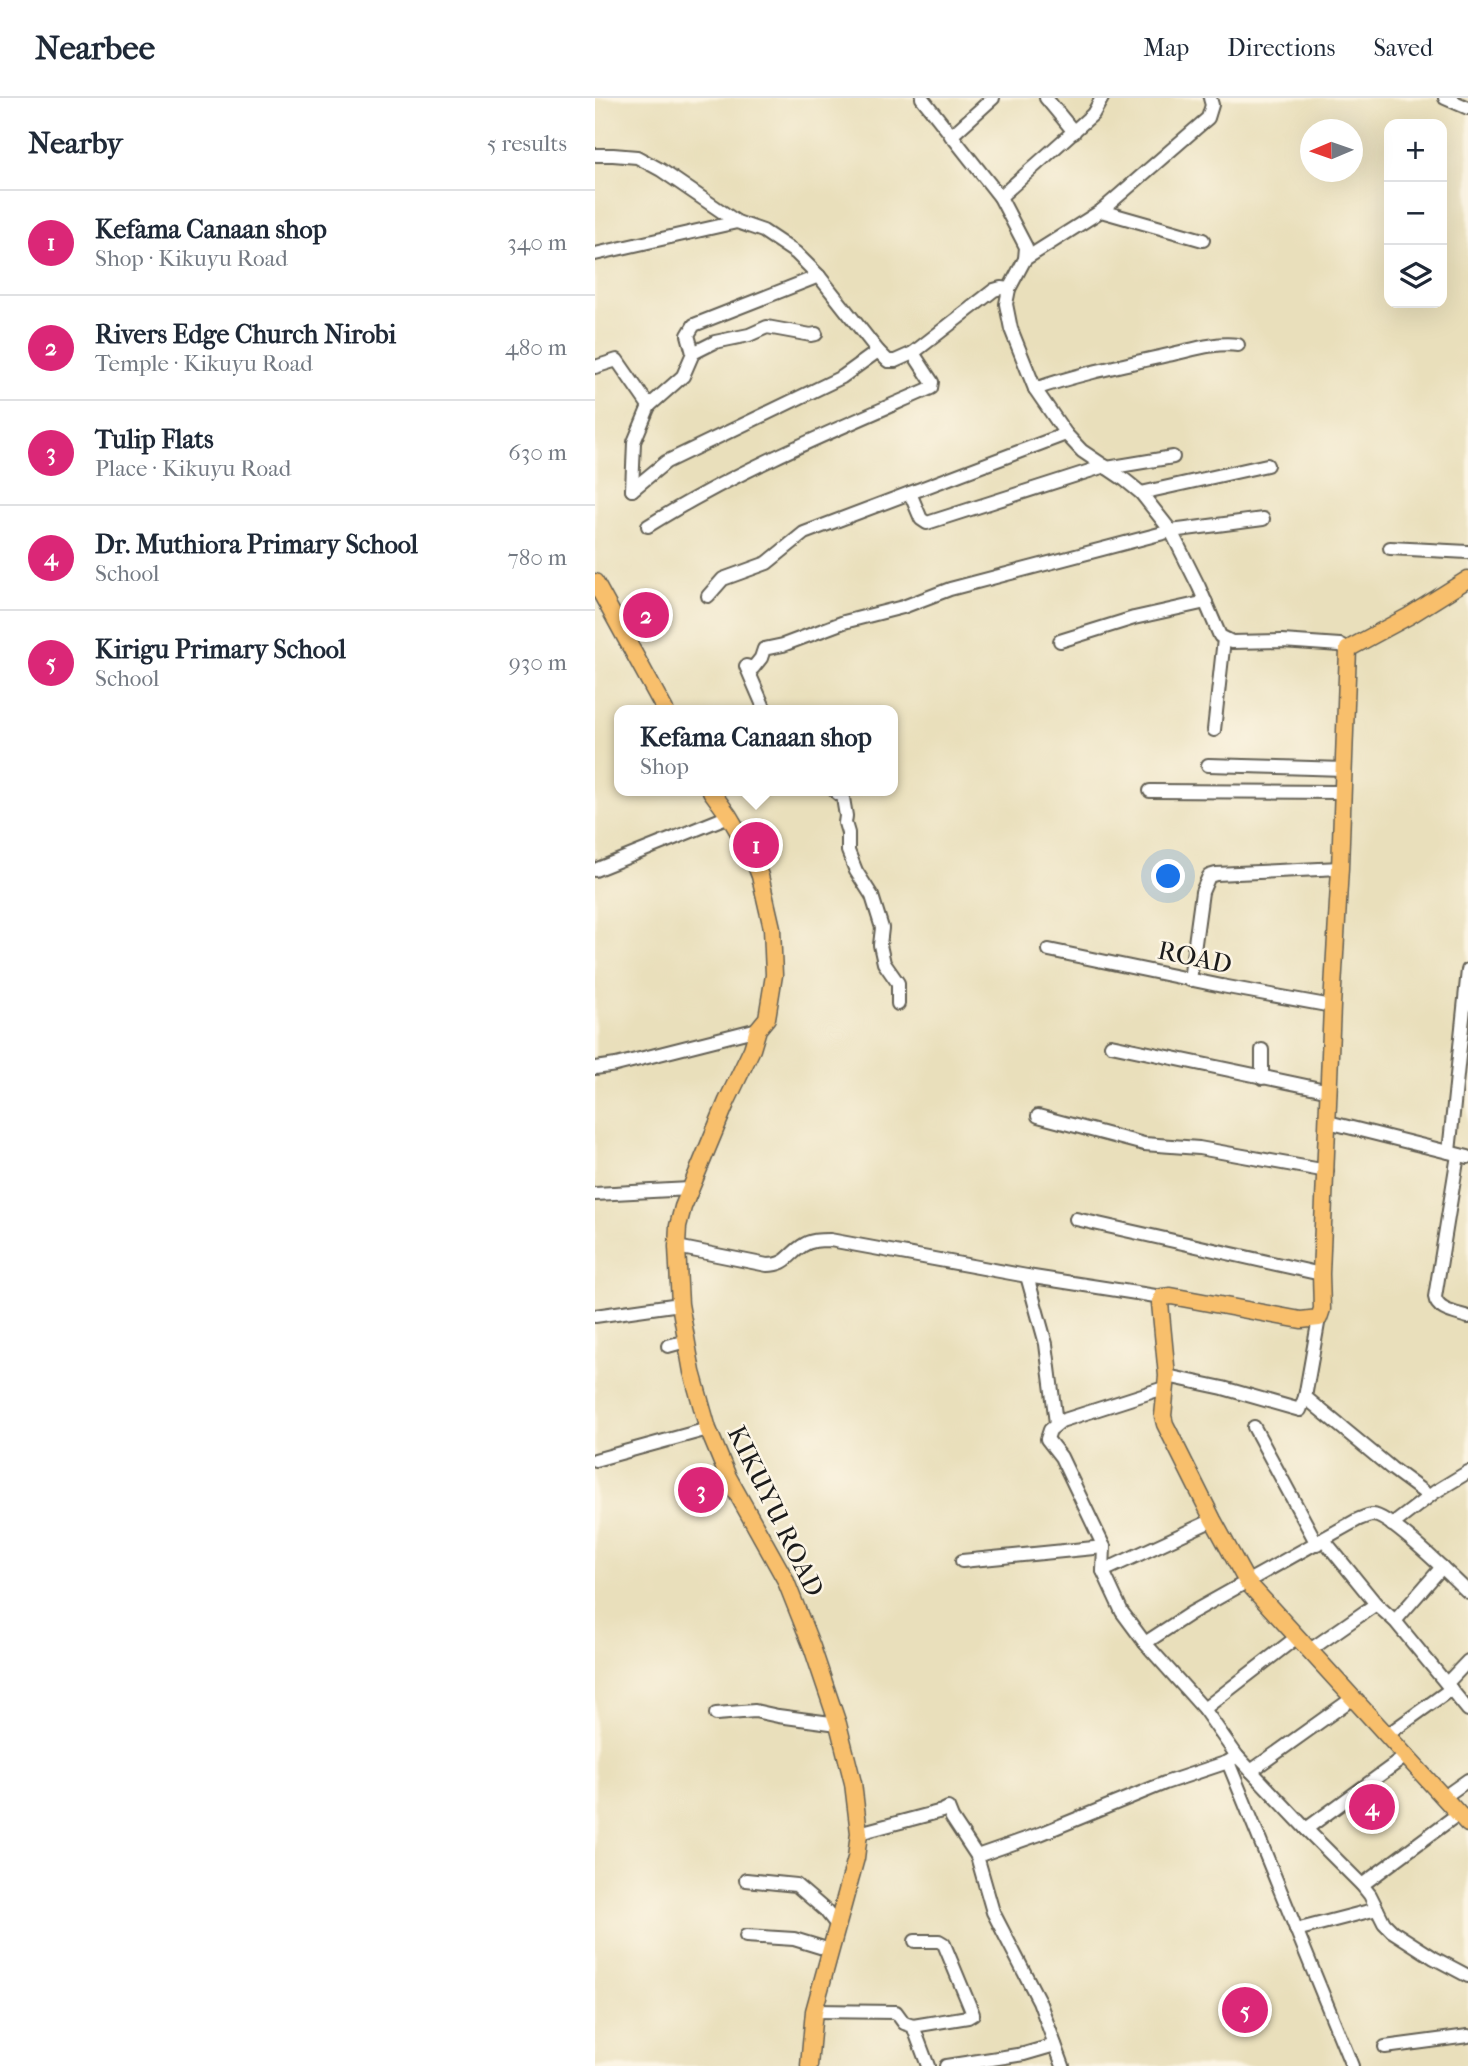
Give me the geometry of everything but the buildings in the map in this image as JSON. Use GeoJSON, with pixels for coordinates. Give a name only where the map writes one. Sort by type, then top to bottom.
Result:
{"type":"FeatureCollection","features":[{"type":"Feature","properties":{"kind":"main road"},"geometry":{"type":"LineString","coordinates":[[1463,1819],[1247,1582],[1165,1424],[1163,1416],[1167,1381],[1160,1303],[1162,1297],[1171,1296],[1301,1320],[1319,1318],[1322,1309],[1321,1274],[1348,649],[1409,616],[1468,579]]}},
{"type":"Feature","properties":{"kind":"main road"},"geometry":{"type":"LineString","coordinates":[[595,582],[662,705]]}},
{"type":"Feature","properties":{"kind":"main road","name":"KIKUYU ROAD"},"geometry":{"type":"LineString","coordinates":[[715,796],[752,855],[760,876],[772,928],[774,975],[767,1018],[758,1030],[680,1216],[677,1247],[680,1304],[692,1371],[708,1429],[728,1477],[785,1579],[838,1724],[853,1783],[859,1833],[853,1869],[814,2011],[809,2066]]}},
{"type":"Feature","properties":{"kind":"street"},"geometry":{"type":"LineString","coordinates":[[922,98],[1000,197],[1026,247],[1025,259],[1009,289],[1006,304],[1011,329],[1035,389],[1066,434],[1082,451],[1141,493],[1171,531],[1220,636],[1232,642],[1282,641],[1340,645],[1348,649]]}},
{"type":"Feature","properties":{"kind":"street"},"geometry":{"type":"LineString","coordinates":[[951,136],[993,98]]}},
{"type":"Feature","properties":{"kind":"street"},"geometry":{"type":"LineString","coordinates":[[1047,98],[1074,132]]}},
{"type":"Feature","properties":{"kind":"street"},"geometry":{"type":"LineString","coordinates":[[1000,197],[1093,114],[1102,98]]}},
{"type":"Feature","properties":{"kind":"street"},"geometry":{"type":"LineString","coordinates":[[1025,259],[1101,212],[1208,118],[1212,105],[1210,98]]}},
{"type":"Feature","properties":{"kind":"street"},"geometry":{"type":"LineString","coordinates":[[1445,98],[1468,108]]}},
{"type":"Feature","properties":{"kind":"street"},"geometry":{"type":"LineString","coordinates":[[595,155],[638,158],[661,170],[737,222],[763,231],[796,253],[819,276],[888,361],[899,360],[913,353],[994,290],[1009,289]]}},
{"type":"Feature","properties":{"kind":"street"},"geometry":{"type":"LineString","coordinates":[[1101,212],[1203,240]]}},
{"type":"Feature","properties":{"kind":"street"},"geometry":{"type":"LineString","coordinates":[[595,254],[737,222]]}},
{"type":"Feature","properties":{"kind":"street"},"geometry":{"type":"LineString","coordinates":[[819,276],[694,325],[688,335],[693,353],[683,376],[649,406],[634,442],[632,490],[666,462],[842,377],[878,351]]}},
{"type":"Feature","properties":{"kind":"street"},"geometry":{"type":"LineString","coordinates":[[693,353],[715,342],[749,335],[767,327],[816,334]]}},
{"type":"Feature","properties":{"kind":"street"},"geometry":{"type":"LineString","coordinates":[[1035,389],[1097,370],[1207,345],[1238,345]]}},
{"type":"Feature","properties":{"kind":"street"},"geometry":{"type":"LineString","coordinates":[[648,526],[681,505],[789,450],[931,388],[933,382],[913,353]]}},
{"type":"Feature","properties":{"kind":"street"},"geometry":{"type":"LineString","coordinates":[[595,367],[617,360],[649,406]]}},
{"type":"Feature","properties":{"kind":"street"},"geometry":{"type":"LineString","coordinates":[[708,596],[723,579],[767,563],[804,533],[1066,434]]}},
{"type":"Feature","properties":{"kind":"street"},"geometry":{"type":"LineString","coordinates":[[910,493],[921,519],[927,523],[1106,467],[1173,457]]}},
{"type":"Feature","properties":{"kind":"street"},"geometry":{"type":"LineString","coordinates":[[1141,493],[1267,465]]}},
{"type":"Feature","properties":{"kind":"street"},"geometry":{"type":"LineString","coordinates":[[763,705],[746,666],[753,668],[764,649],[783,645],[844,622],[903,607],[950,589],[1171,531],[1263,519]]}},
{"type":"Feature","properties":{"kind":"street"},"geometry":{"type":"LineString","coordinates":[[1390,548],[1468,552]]}},
{"type":"Feature","properties":{"kind":"street"},"geometry":{"type":"LineString","coordinates":[[1060,641],[1134,618],[1206,602]]}},
{"type":"Feature","properties":{"kind":"street"},"geometry":{"type":"LineString","coordinates":[[1214,730],[1224,639]]}},
{"type":"Feature","properties":{"kind":"street"},"geometry":{"type":"LineString","coordinates":[[1208,765],[1344,769]]}},
{"type":"Feature","properties":{"kind":"street"},"geometry":{"type":"LineString","coordinates":[[1150,791],[1342,792]]}},
{"type":"Feature","properties":{"kind":"street"},"geometry":{"type":"LineString","coordinates":[[841,796],[846,816],[848,851],[856,871],[872,896],[880,919],[880,945],[884,963],[898,983],[898,1004]]}},
{"type":"Feature","properties":{"kind":"street"},"geometry":{"type":"LineString","coordinates":[[595,870],[729,816]]}},
{"type":"Feature","properties":{"kind":"street"},"geometry":{"type":"LineString","coordinates":[[1190,980],[1202,892],[1209,876],[1340,868]]}},
{"type":"Feature","properties":{"kind":"street","name":"ROAD"},"geometry":{"type":"LineString","coordinates":[[1049,950],[1332,1006]]}},
{"type":"Feature","properties":{"kind":"street"},"geometry":{"type":"LineString","coordinates":[[1468,970],[1458,1155],[1435,1297],[1439,1307],[1468,1317]]}},
{"type":"Feature","properties":{"kind":"street"},"geometry":{"type":"LineString","coordinates":[[595,1068],[616,1066],[758,1030]]}},
{"type":"Feature","properties":{"kind":"street"},"geometry":{"type":"LineString","coordinates":[[1111,1045],[1329,1091]]}},
{"type":"Feature","properties":{"kind":"street"},"geometry":{"type":"LineString","coordinates":[[1262,1050],[1262,1078]]}},
{"type":"Feature","properties":{"kind":"street"},"geometry":{"type":"LineString","coordinates":[[1038,1116],[1144,1144],[1199,1148],[1327,1171]]}},
{"type":"Feature","properties":{"kind":"street"},"geometry":{"type":"LineString","coordinates":[[1328,1122],[1458,1155]]}},
{"type":"Feature","properties":{"kind":"street"},"geometry":{"type":"LineString","coordinates":[[595,1195],[690,1189]]}},
{"type":"Feature","properties":{"kind":"street"},"geometry":{"type":"LineString","coordinates":[[1076,1219],[1321,1274]]}},
{"type":"Feature","properties":{"kind":"street"},"geometry":{"type":"LineString","coordinates":[[677,1247],[777,1265],[786,1261],[802,1245],[814,1240],[830,1240],[1027,1276],[1162,1297]]}},
{"type":"Feature","properties":{"kind":"street"},"geometry":{"type":"LineString","coordinates":[[1027,1276],[1045,1344],[1056,1423]]}},
{"type":"Feature","properties":{"kind":"street"},"geometry":{"type":"LineString","coordinates":[[595,1316],[680,1304]]}},
{"type":"Feature","properties":{"kind":"street"},"geometry":{"type":"LineString","coordinates":[[1319,1318],[1302,1408],[1297,1410],[1223,1388],[1167,1381],[1056,1423],[1047,1439],[1061,1457],[1104,1547],[1103,1571],[1122,1612],[1145,1643],[1204,1709],[1233,1759],[1296,1930],[1352,2066]]}},
{"type":"Feature","properties":{"kind":"street"},"geometry":{"type":"LineString","coordinates":[[668,1346],[687,1341]]}},
{"type":"Feature","properties":{"kind":"street"},"geometry":{"type":"LineString","coordinates":[[1305,1397],[1429,1496]]}},
{"type":"Feature","properties":{"kind":"street"},"geometry":{"type":"LineString","coordinates":[[1254,1427],[1320,1542],[1395,1621],[1468,1710]]}},
{"type":"Feature","properties":{"kind":"street"},"geometry":{"type":"LineString","coordinates":[[595,1460],[708,1429]]}},
{"type":"Feature","properties":{"kind":"street"},"geometry":{"type":"LineString","coordinates":[[1392,1525],[1429,1496],[1468,1472]]}},
{"type":"Feature","properties":{"kind":"street"},"geometry":{"type":"LineString","coordinates":[[1145,1643],[1191,1613],[1370,1515],[1392,1525],[1466,1586]]}},
{"type":"Feature","properties":{"kind":"street"},"geometry":{"type":"LineString","coordinates":[[1103,1571],[1213,1520]]}},
{"type":"Feature","properties":{"kind":"street"},"geometry":{"type":"LineString","coordinates":[[962,1561],[1104,1547]]}},
{"type":"Feature","properties":{"kind":"street"},"geometry":{"type":"LineString","coordinates":[[1395,1621],[1442,1567]]}},
{"type":"Feature","properties":{"kind":"street"},"geometry":{"type":"LineString","coordinates":[[1310,1650],[1376,1604]]}},
{"type":"Feature","properties":{"kind":"street"},"geometry":{"type":"LineString","coordinates":[[1204,1709],[1297,1637]]}},
{"type":"Feature","properties":{"kind":"street"},"geometry":{"type":"LineString","coordinates":[[1387,1735],[1449,1686],[1468,1661]]}},
{"type":"Feature","properties":{"kind":"street"},"geometry":{"type":"LineString","coordinates":[[1251,1771],[1353,1698]]}},
{"type":"Feature","properties":{"kind":"street"},"geometry":{"type":"LineString","coordinates":[[716,1714],[755,1711],[838,1724]]}},
{"type":"Feature","properties":{"kind":"street"},"geometry":{"type":"LineString","coordinates":[[1305,1829],[1406,1756]]}},
{"type":"Feature","properties":{"kind":"street"},"geometry":{"type":"LineString","coordinates":[[1233,1759],[1251,1771],[1362,1885],[1384,1923],[1392,1931],[1468,1976]]}},
{"type":"Feature","properties":{"kind":"street"},"geometry":{"type":"LineString","coordinates":[[977,1857],[1233,1759]]}},
{"type":"Feature","properties":{"kind":"street"},"geometry":{"type":"LineString","coordinates":[[1444,1797],[1468,1780]]}},
{"type":"Feature","properties":{"kind":"street"},"geometry":{"type":"LineString","coordinates":[[859,1833],[949,1808],[952,1818],[977,1857],[993,1912],[1039,2001],[1063,2066]]}},
{"type":"Feature","properties":{"kind":"street"},"geometry":{"type":"LineString","coordinates":[[1362,1885],[1463,1819]]}},
{"type":"Feature","properties":{"kind":"street"},"geometry":{"type":"LineString","coordinates":[[746,1880],[796,1885],[825,1910],[837,1925]]}},
{"type":"Feature","properties":{"kind":"street"},"geometry":{"type":"LineString","coordinates":[[1296,1930],[1377,1909]]}},
{"type":"Feature","properties":{"kind":"street"},"geometry":{"type":"LineString","coordinates":[[746,1936],[794,1939],[829,1950]]}},
{"type":"Feature","properties":{"kind":"street"},"geometry":{"type":"LineString","coordinates":[[814,2011],[896,2012],[904,2022],[913,2026],[973,2014],[944,1944],[939,1941],[915,1941]]}},
{"type":"Feature","properties":{"kind":"street"},"geometry":{"type":"LineString","coordinates":[[913,2026],[928,2066]]}},
{"type":"Feature","properties":{"kind":"street"},"geometry":{"type":"LineString","coordinates":[[1385,2047],[1468,2036]]}},
{"type":"Feature","properties":{"kind":"street"},"geometry":{"type":"LineString","coordinates":[[946,2066],[1024,2054],[1055,2045]]}},
{"type":"Feature","properties":{"kind":"place","name":"Rivers Edge Church Nirobi"},"geometry":{"type":"Point","coordinates":[646,615]}},
{"type":"Feature","properties":{"kind":"place","name":"Kefama Canaan shop"},"geometry":{"type":"Point","coordinates":[756,845]}},
{"type":"Feature","properties":{"kind":"place","name":"Tulip Flats"},"geometry":{"type":"Point","coordinates":[701,1490]}},
{"type":"Feature","properties":{"kind":"place","name":"Dr. Muthiora Primary School"},"geometry":{"type":"Point","coordinates":[1372,1807]}},
{"type":"Feature","properties":{"kind":"place","name":"Kirigu Primary School"},"geometry":{"type":"Point","coordinates":[1245,2010]}}]}
